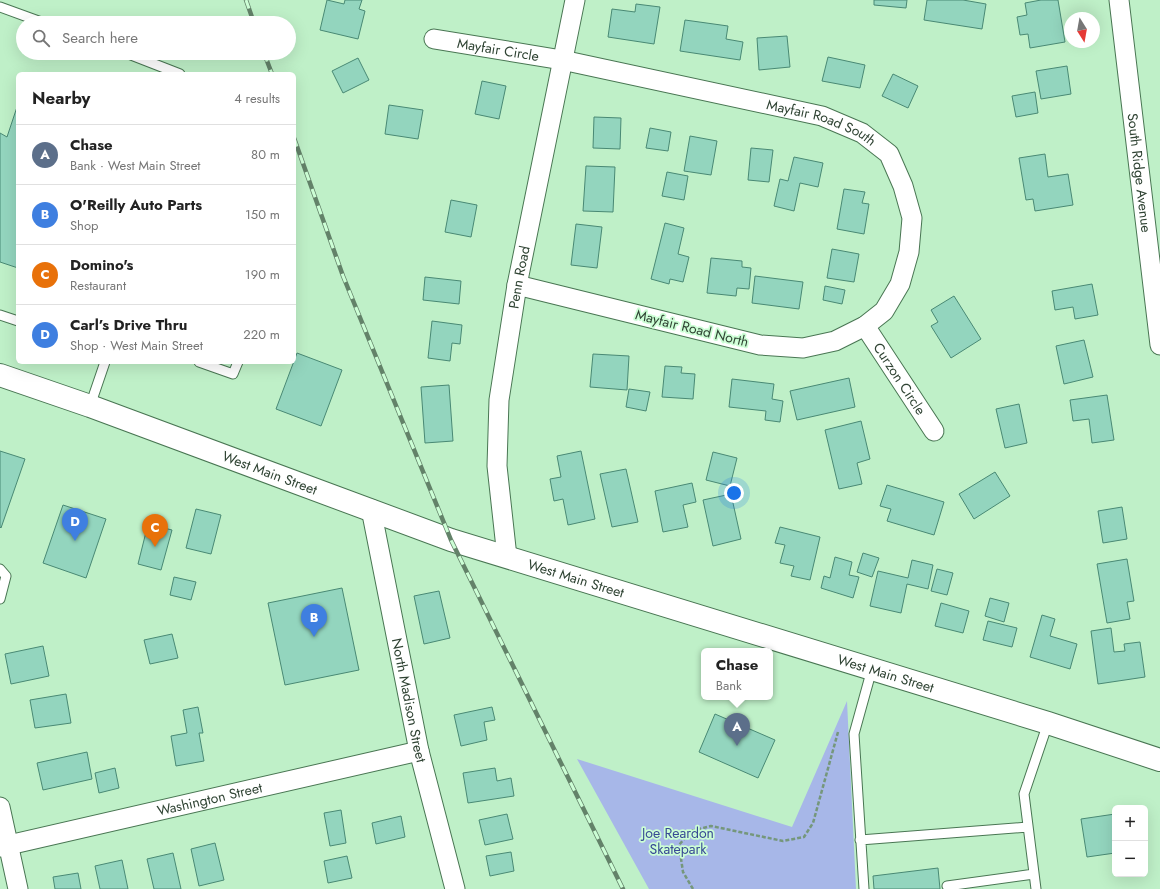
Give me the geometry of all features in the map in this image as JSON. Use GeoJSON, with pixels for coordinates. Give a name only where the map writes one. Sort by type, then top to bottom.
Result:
{"type":"FeatureCollection","features":[{"type":"Feature","properties":{"kind":"main road","name":"West Main Street"},"geometry":{"type":"LineString","coordinates":[[0,375],[90,406],[451,540],[1048,723],[1160,760]]}},
{"type":"Feature","properties":{"kind":"street","name":"Penn Road"},"geometry":{"type":"LineString","coordinates":[[507,557],[497,466],[499,400],[516,285],[575,0]]}},
{"type":"Feature","properties":{"kind":"street","name":"South Ridge Avenue"},"geometry":{"type":"LineString","coordinates":[[1119,0],[1159,334]]}},
{"type":"Feature","properties":{"kind":"street","name":"Mayfair Circle"},"geometry":{"type":"LineString","coordinates":[[434,39],[562,60]]}},
{"type":"Feature","properties":{"kind":"street","name":"Mayfair Road South"},"geometry":{"type":"LineString","coordinates":[[562,60],[822,116],[862,133],[889,154],[903,186],[912,218],[909,252],[900,284],[884,311],[865,326]]}},
{"type":"Feature","properties":{"kind":"street","name":"Mayfair Road North"},"geometry":{"type":"LineString","coordinates":[[516,285],[760,344],[803,348],[835,341],[865,326]]}},
{"type":"Feature","properties":{"kind":"street","name":"Curzon Circle"},"geometry":{"type":"LineString","coordinates":[[865,326],[934,431]]}},
{"type":"Feature","properties":{"kind":"street","name":"North Madison Street"},"geometry":{"type":"LineString","coordinates":[[370,509],[419,751],[455,889]]}},
{"type":"Feature","properties":{"kind":"street","name":"Washington Street"},"geometry":{"type":"LineString","coordinates":[[4,846],[419,751]]}},
{"type":"Feature","properties":{"kind":"street"},"geometry":{"type":"LineString","coordinates":[[0,807],[4,846],[18,889]]}},
{"type":"Feature","properties":{"kind":"lane"},"geometry":{"type":"LineString","coordinates":[[0,7],[25,16]]}},
{"type":"Feature","properties":{"kind":"lane"},"geometry":{"type":"LineString","coordinates":[[144,60],[175,72]]}},
{"type":"Feature","properties":{"kind":"lane"},"geometry":{"type":"LineString","coordinates":[[0,315],[16,320]]}},
{"type":"Feature","properties":{"kind":"lane"},"geometry":{"type":"LineString","coordinates":[[90,406],[104,364]]}},
{"type":"Feature","properties":{"kind":"lane"},"geometry":{"type":"LineString","coordinates":[[205,364],[233,374],[237,364]]}},
{"type":"Feature","properties":{"kind":"lane"},"geometry":{"type":"LineString","coordinates":[[0,569],[6,576],[0,599]]}},
{"type":"Feature","properties":{"kind":"lane"},"geometry":{"type":"LineString","coordinates":[[864,889],[854,734],[872,669]]}},
{"type":"Feature","properties":{"kind":"lane"},"geometry":{"type":"LineString","coordinates":[[1036,889],[1024,794],[1048,723]]}},
{"type":"Feature","properties":{"kind":"lane"},"geometry":{"type":"LineString","coordinates":[[860,840],[1028,827]]}},
{"type":"Feature","properties":{"kind":"lane"},"geometry":{"type":"LineString","coordinates":[[947,886],[1034,874]]}},
{"type":"Feature","properties":{"kind":"path"},"geometry":{"type":"LineString","coordinates":[[693,889],[683,872],[679,845],[692,831],[711,826],[783,841],[804,837],[813,823],[838,731]]}},
{"type":"Feature","properties":{"kind":"green space","name":"Joe Reardon Skatepark"},"geometry":{"type":"Polygon","coordinates":[[[847,701],[856,889],[649,889],[577,759],[792,827],[847,701]]]}},
{"type":"Feature","properties":{"kind":"building"},"geometry":{"type":"Polygon","coordinates":[[[327,0],[344,4],[345,0],[362,0],[359,9],[365,11],[358,39],[320,30],[327,0]]]}},
{"type":"Feature","properties":{"kind":"building"},"geometry":{"type":"Polygon","coordinates":[[[874,0],[907,0],[906,8],[874,5],[874,0]]]}},
{"type":"Feature","properties":{"kind":"building"},"geometry":{"type":"Polygon","coordinates":[[[927,0],[963,0],[986,4],[982,29],[924,20],[927,0]]]}},
{"type":"Feature","properties":{"kind":"building"},"geometry":{"type":"Polygon","coordinates":[[[1041,0],[1058,0],[1064,42],[1030,48],[1028,34],[1020,35],[1017,17],[1027,15],[1025,3],[1041,0]]]}},
{"type":"Feature","properties":{"kind":"building"},"geometry":{"type":"Polygon","coordinates":[[[636,4],[660,7],[654,44],[608,37],[612,9],[635,12],[636,4]]]}},
{"type":"Feature","properties":{"kind":"building"},"geometry":{"type":"Polygon","coordinates":[[[685,20],[728,26],[726,39],[743,42],[740,60],[680,51],[685,20]]]}},
{"type":"Feature","properties":{"kind":"building"},"geometry":{"type":"Polygon","coordinates":[[[787,36],[790,67],[759,70],[757,38],[787,36]]]}},
{"type":"Feature","properties":{"kind":"building"},"geometry":{"type":"Polygon","coordinates":[[[828,57],[865,65],[860,88],[822,81],[828,57]]]}},
{"type":"Feature","properties":{"kind":"building"},"geometry":{"type":"Polygon","coordinates":[[[358,58],[369,80],[343,93],[332,71],[358,58]]]}},
{"type":"Feature","properties":{"kind":"building"},"geometry":{"type":"Polygon","coordinates":[[[1067,66],[1071,94],[1041,99],[1036,71],[1067,66]]]}},
{"type":"Feature","properties":{"kind":"building"},"geometry":{"type":"Polygon","coordinates":[[[893,74],[918,86],[908,108],[882,96],[893,74]]]}},
{"type":"Feature","properties":{"kind":"building"},"geometry":{"type":"Polygon","coordinates":[[[482,81],[506,86],[499,119],[475,114],[482,81]]]}},
{"type":"Feature","properties":{"kind":"building"},"geometry":{"type":"Polygon","coordinates":[[[1035,92],[1038,113],[1016,117],[1012,96],[1035,92]]]}},
{"type":"Feature","properties":{"kind":"building"},"geometry":{"type":"Polygon","coordinates":[[[389,105],[423,110],[418,139],[385,134],[389,105]]]}},
{"type":"Feature","properties":{"kind":"building"},"geometry":{"type":"Polygon","coordinates":[[[16,110],[16,267],[0,262],[0,133],[7,137],[16,110]]]}},
{"type":"Feature","properties":{"kind":"building"},"geometry":{"type":"Polygon","coordinates":[[[594,117],[621,118],[620,149],[593,148],[594,117]]]}},
{"type":"Feature","properties":{"kind":"building"},"geometry":{"type":"Polygon","coordinates":[[[650,128],[671,132],[668,151],[646,148],[650,128]]]}},
{"type":"Feature","properties":{"kind":"building"},"geometry":{"type":"Polygon","coordinates":[[[690,136],[717,141],[711,175],[684,171],[690,136]]]}},
{"type":"Feature","properties":{"kind":"building"},"geometry":{"type":"Polygon","coordinates":[[[751,148],[773,150],[769,182],[748,180],[751,148]]]}},
{"type":"Feature","properties":{"kind":"building"},"geometry":{"type":"Polygon","coordinates":[[[1045,154],[1048,177],[1068,174],[1073,205],[1035,211],[1033,199],[1026,200],[1019,158],[1045,154]]]}},
{"type":"Feature","properties":{"kind":"building"},"geometry":{"type":"Polygon","coordinates":[[[794,157],[823,163],[818,187],[800,183],[794,211],[774,206],[780,179],[788,181],[794,157]]]}},
{"type":"Feature","properties":{"kind":"building"},"geometry":{"type":"Polygon","coordinates":[[[586,166],[615,167],[613,212],[583,211],[586,166]]]}},
{"type":"Feature","properties":{"kind":"building"},"geometry":{"type":"Polygon","coordinates":[[[667,172],[688,176],[684,200],[662,196],[667,172]]]}},
{"type":"Feature","properties":{"kind":"building"},"geometry":{"type":"Polygon","coordinates":[[[844,189],[865,192],[862,203],[869,204],[864,234],[837,229],[844,189]]]}},
{"type":"Feature","properties":{"kind":"building"},"geometry":{"type":"Polygon","coordinates":[[[451,200],[477,205],[471,237],[445,232],[451,200]]]}},
{"type":"Feature","properties":{"kind":"building"},"geometry":{"type":"Polygon","coordinates":[[[665,223],[684,228],[678,254],[689,257],[683,282],[670,279],[669,284],[651,279],[665,223]]]}},
{"type":"Feature","properties":{"kind":"building"},"geometry":{"type":"Polygon","coordinates":[[[576,224],[602,227],[597,268],[571,265],[576,224]]]}},
{"type":"Feature","properties":{"kind":"building"},"geometry":{"type":"Polygon","coordinates":[[[832,249],[859,254],[854,282],[827,278],[832,249]]]}},
{"type":"Feature","properties":{"kind":"building"},"geometry":{"type":"Polygon","coordinates":[[[711,258],[742,261],[742,267],[751,268],[749,289],[737,288],[736,296],[707,293],[711,258]]]}},
{"type":"Feature","properties":{"kind":"building"},"geometry":{"type":"Polygon","coordinates":[[[755,276],[803,282],[799,309],[752,303],[755,276]]]}},
{"type":"Feature","properties":{"kind":"building"},"geometry":{"type":"Polygon","coordinates":[[[425,277],[461,281],[459,304],[423,300],[425,277]]]}},
{"type":"Feature","properties":{"kind":"building"},"geometry":{"type":"Polygon","coordinates":[[[1092,284],[1098,315],[1075,319],[1073,307],[1055,310],[1052,291],[1092,284]]]}},
{"type":"Feature","properties":{"kind":"building"},"geometry":{"type":"Polygon","coordinates":[[[825,286],[845,290],[842,304],[823,300],[825,286]]]}},
{"type":"Feature","properties":{"kind":"building"},"geometry":{"type":"Polygon","coordinates":[[[954,296],[981,339],[951,358],[931,326],[938,322],[931,310],[954,296]]]}},
{"type":"Feature","properties":{"kind":"building"},"geometry":{"type":"Polygon","coordinates":[[[432,321],[462,325],[460,344],[452,343],[450,361],[428,358],[432,321]]]}},
{"type":"Feature","properties":{"kind":"building"},"geometry":{"type":"Polygon","coordinates":[[[1084,340],[1093,377],[1064,384],[1056,346],[1084,340]]]}},
{"type":"Feature","properties":{"kind":"building"},"geometry":{"type":"Polygon","coordinates":[[[297,353],[342,370],[321,426],[276,409],[293,364],[296,364],[297,353]]]}},
{"type":"Feature","properties":{"kind":"building"},"geometry":{"type":"Polygon","coordinates":[[[593,354],[629,356],[627,390],[590,387],[593,354]]]}},
{"type":"Feature","properties":{"kind":"building"},"geometry":{"type":"Polygon","coordinates":[[[665,366],[682,367],[681,373],[695,374],[693,399],[662,397],[665,366]]]}},
{"type":"Feature","properties":{"kind":"building"},"geometry":{"type":"Polygon","coordinates":[[[849,378],[855,407],[797,420],[790,391],[849,378]]]}},
{"type":"Feature","properties":{"kind":"building"},"geometry":{"type":"Polygon","coordinates":[[[732,379],[774,384],[772,399],[783,401],[780,422],[765,420],[766,411],[729,407],[732,379]]]}},
{"type":"Feature","properties":{"kind":"building"},"geometry":{"type":"Polygon","coordinates":[[[449,385],[453,441],[425,443],[421,387],[449,385]]]}},
{"type":"Feature","properties":{"kind":"building"},"geometry":{"type":"Polygon","coordinates":[[[629,389],[650,392],[646,411],[626,407],[629,389]]]}},
{"type":"Feature","properties":{"kind":"building"},"geometry":{"type":"Polygon","coordinates":[[[1107,395],[1114,440],[1092,443],[1089,419],[1073,421],[1070,400],[1107,395]]]}},
{"type":"Feature","properties":{"kind":"building"},"geometry":{"type":"Polygon","coordinates":[[[1019,404],[1027,443],[1005,448],[996,409],[1019,404]]]}},
{"type":"Feature","properties":{"kind":"building"},"geometry":{"type":"Polygon","coordinates":[[[861,421],[870,459],[857,463],[862,484],[839,489],[825,430],[861,421]]]}},
{"type":"Feature","properties":{"kind":"building"},"geometry":{"type":"Polygon","coordinates":[[[0,451],[25,459],[1,528],[0,527],[0,451]]]}},
{"type":"Feature","properties":{"kind":"building"},"geometry":{"type":"Polygon","coordinates":[[[581,451],[595,519],[568,525],[563,499],[554,501],[550,479],[561,477],[557,456],[581,451]]]}},
{"type":"Feature","properties":{"kind":"building"},"geometry":{"type":"Polygon","coordinates":[[[713,452],[737,458],[730,486],[706,480],[713,452]]]}},
{"type":"Feature","properties":{"kind":"building"},"geometry":{"type":"Polygon","coordinates":[[[626,469],[638,522],[612,527],[600,474],[626,469]]]}},
{"type":"Feature","properties":{"kind":"building"},"geometry":{"type":"Polygon","coordinates":[[[995,472],[1010,496],[974,519],[959,494],[995,472]]]}},
{"type":"Feature","properties":{"kind":"building"},"geometry":{"type":"Polygon","coordinates":[[[692,483],[696,502],[683,505],[688,527],[663,532],[655,491],[692,483]]]}},
{"type":"Feature","properties":{"kind":"building"},"geometry":{"type":"Polygon","coordinates":[[[887,485],[944,502],[934,535],[887,521],[891,509],[880,506],[887,485]]]}},
{"type":"Feature","properties":{"kind":"building"},"geometry":{"type":"Polygon","coordinates":[[[731,494],[741,539],[713,546],[703,500],[731,494]]]}},
{"type":"Feature","properties":{"kind":"building"},"geometry":{"type":"Polygon","coordinates":[[[63,505],[106,519],[86,578],[43,563],[63,505]]]}},
{"type":"Feature","properties":{"kind":"building"},"geometry":{"type":"Polygon","coordinates":[[[1122,507],[1127,539],[1103,543],[1098,511],[1122,507]]]}},
{"type":"Feature","properties":{"kind":"building"},"geometry":{"type":"Polygon","coordinates":[[[196,509],[221,515],[211,554],[186,548],[196,509]]]}},
{"type":"Feature","properties":{"kind":"building"},"geometry":{"type":"Polygon","coordinates":[[[148,524],[172,530],[161,570],[138,564],[148,524]]]}},
{"type":"Feature","properties":{"kind":"building"},"geometry":{"type":"Polygon","coordinates":[[[780,527],[820,537],[810,580],[791,576],[794,566],[780,563],[785,545],[775,543],[780,527]]]}},
{"type":"Feature","properties":{"kind":"building"},"geometry":{"type":"Polygon","coordinates":[[[863,553],[879,558],[872,577],[857,572],[863,553]]]}},
{"type":"Feature","properties":{"kind":"building"},"geometry":{"type":"Polygon","coordinates":[[[835,557],[852,562],[849,575],[859,577],[853,598],[821,588],[824,576],[830,578],[835,557]]]}},
{"type":"Feature","properties":{"kind":"building"},"geometry":{"type":"Polygon","coordinates":[[[1127,559],[1134,601],[1127,602],[1130,619],[1107,623],[1097,564],[1127,559]]]}},
{"type":"Feature","properties":{"kind":"building"},"geometry":{"type":"Polygon","coordinates":[[[912,560],[933,565],[928,589],[907,584],[901,613],[870,606],[878,571],[908,578],[912,560]]]}},
{"type":"Feature","properties":{"kind":"building"},"geometry":{"type":"Polygon","coordinates":[[[937,569],[953,573],[947,595],[931,591],[937,569]]]}},
{"type":"Feature","properties":{"kind":"building"},"geometry":{"type":"Polygon","coordinates":[[[174,577],[196,582],[191,600],[170,595],[174,577]]]}},
{"type":"Feature","properties":{"kind":"building"},"geometry":{"type":"Polygon","coordinates":[[[342,588],[359,670],[285,685],[268,603],[342,588]]]}},
{"type":"Feature","properties":{"kind":"building"},"geometry":{"type":"Polygon","coordinates":[[[439,591],[450,638],[424,644],[414,596],[439,591]]]}},
{"type":"Feature","properties":{"kind":"building"},"geometry":{"type":"Polygon","coordinates":[[[990,598],[1009,603],[1004,622],[985,616],[990,598]]]}},
{"type":"Feature","properties":{"kind":"building"},"geometry":{"type":"Polygon","coordinates":[[[941,603],[969,611],[963,633],[935,626],[941,603]]]}},
{"type":"Feature","properties":{"kind":"building"},"geometry":{"type":"Polygon","coordinates":[[[1042,615],[1055,619],[1050,636],[1077,644],[1070,669],[1030,657],[1042,615]]]}},
{"type":"Feature","properties":{"kind":"building"},"geometry":{"type":"Polygon","coordinates":[[[988,621],[1017,628],[1012,647],[983,640],[988,621]]]}},
{"type":"Feature","properties":{"kind":"building"},"geometry":{"type":"Polygon","coordinates":[[[1111,628],[1114,652],[1125,651],[1124,644],[1140,642],[1145,677],[1098,684],[1091,631],[1111,628]]]}},
{"type":"Feature","properties":{"kind":"building"},"geometry":{"type":"Polygon","coordinates":[[[172,634],[178,658],[150,664],[144,640],[172,634]]]}},
{"type":"Feature","properties":{"kind":"building"},"geometry":{"type":"Polygon","coordinates":[[[43,646],[49,676],[11,684],[5,654],[43,646]]]}},
{"type":"Feature","properties":{"kind":"building"},"geometry":{"type":"Polygon","coordinates":[[[66,694],[71,723],[35,728],[30,700],[66,694]]]}},
{"type":"Feature","properties":{"kind":"building"},"geometry":{"type":"Polygon","coordinates":[[[198,707],[203,733],[199,733],[204,761],[176,766],[171,736],[187,733],[183,710],[198,707]]]}},
{"type":"Feature","properties":{"kind":"building"},"geometry":{"type":"Polygon","coordinates":[[[492,707],[495,720],[484,722],[487,740],[461,746],[454,715],[492,707]]]}},
{"type":"Feature","properties":{"kind":"building"},"geometry":{"type":"Polygon","coordinates":[[[715,714],[775,740],[758,778],[699,752],[715,714]]]}},
{"type":"Feature","properties":{"kind":"building"},"geometry":{"type":"Polygon","coordinates":[[[87,752],[92,779],[43,790],[37,763],[87,752]]]}},
{"type":"Feature","properties":{"kind":"building"},"geometry":{"type":"Polygon","coordinates":[[[115,768],[119,788],[99,793],[95,773],[115,768]]]}},
{"type":"Feature","properties":{"kind":"building"},"geometry":{"type":"Polygon","coordinates":[[[495,768],[497,781],[511,778],[514,796],[468,803],[463,773],[495,768]]]}},
{"type":"Feature","properties":{"kind":"building"},"geometry":{"type":"Polygon","coordinates":[[[341,810],[346,843],[330,846],[324,813],[341,810]]]}},
{"type":"Feature","properties":{"kind":"building"},"geometry":{"type":"Polygon","coordinates":[[[507,814],[513,839],[485,845],[479,820],[507,814]]]}},
{"type":"Feature","properties":{"kind":"building"},"geometry":{"type":"Polygon","coordinates":[[[1112,814],[1112,853],[1087,857],[1081,819],[1112,814]]]}},
{"type":"Feature","properties":{"kind":"building"},"geometry":{"type":"Polygon","coordinates":[[[401,816],[405,837],[376,844],[372,823],[401,816]]]}},
{"type":"Feature","properties":{"kind":"building"},"geometry":{"type":"Polygon","coordinates":[[[215,843],[224,880],[199,886],[191,849],[215,843]]]}},
{"type":"Feature","properties":{"kind":"building"},"geometry":{"type":"Polygon","coordinates":[[[511,852],[514,871],[490,876],[486,856],[511,852]]]}},
{"type":"Feature","properties":{"kind":"building"},"geometry":{"type":"Polygon","coordinates":[[[173,853],[181,889],[154,889],[147,859],[173,853]]]}},
{"type":"Feature","properties":{"kind":"building"},"geometry":{"type":"Polygon","coordinates":[[[347,856],[352,878],[328,883],[324,861],[347,856]]]}},
{"type":"Feature","properties":{"kind":"building"},"geometry":{"type":"Polygon","coordinates":[[[122,860],[128,889],[100,889],[95,866],[122,860]]]}},
{"type":"Feature","properties":{"kind":"building"},"geometry":{"type":"Polygon","coordinates":[[[938,868],[940,889],[874,889],[873,876],[938,868]]]}},
{"type":"Feature","properties":{"kind":"building"},"geometry":{"type":"Polygon","coordinates":[[[78,873],[81,889],[55,889],[53,877],[78,873]]]}},
{"type":"Feature","properties":{"kind":"railway"},"geometry":{"type":"LineString","coordinates":[[246,0],[252,16]]}},
{"type":"Feature","properties":{"kind":"railway"},"geometry":{"type":"LineString","coordinates":[[267,60],[271,72]]}},
{"type":"Feature","properties":{"kind":"railway"},"geometry":{"type":"LineString","coordinates":[[296,144],[343,276],[451,540],[623,889]]}},
{"type":"Feature","properties":{"kind":"place","name":"Carl’s Drive Thru"},"geometry":{"type":"Point","coordinates":[75,541]}},
{"type":"Feature","properties":{"kind":"place","name":"Domino's"},"geometry":{"type":"Point","coordinates":[155,547]}},
{"type":"Feature","properties":{"kind":"place","name":"O'Reilly Auto Parts"},"geometry":{"type":"Point","coordinates":[314,637]}},
{"type":"Feature","properties":{"kind":"place","name":"Chase"},"geometry":{"type":"Point","coordinates":[737,746]}}]}
